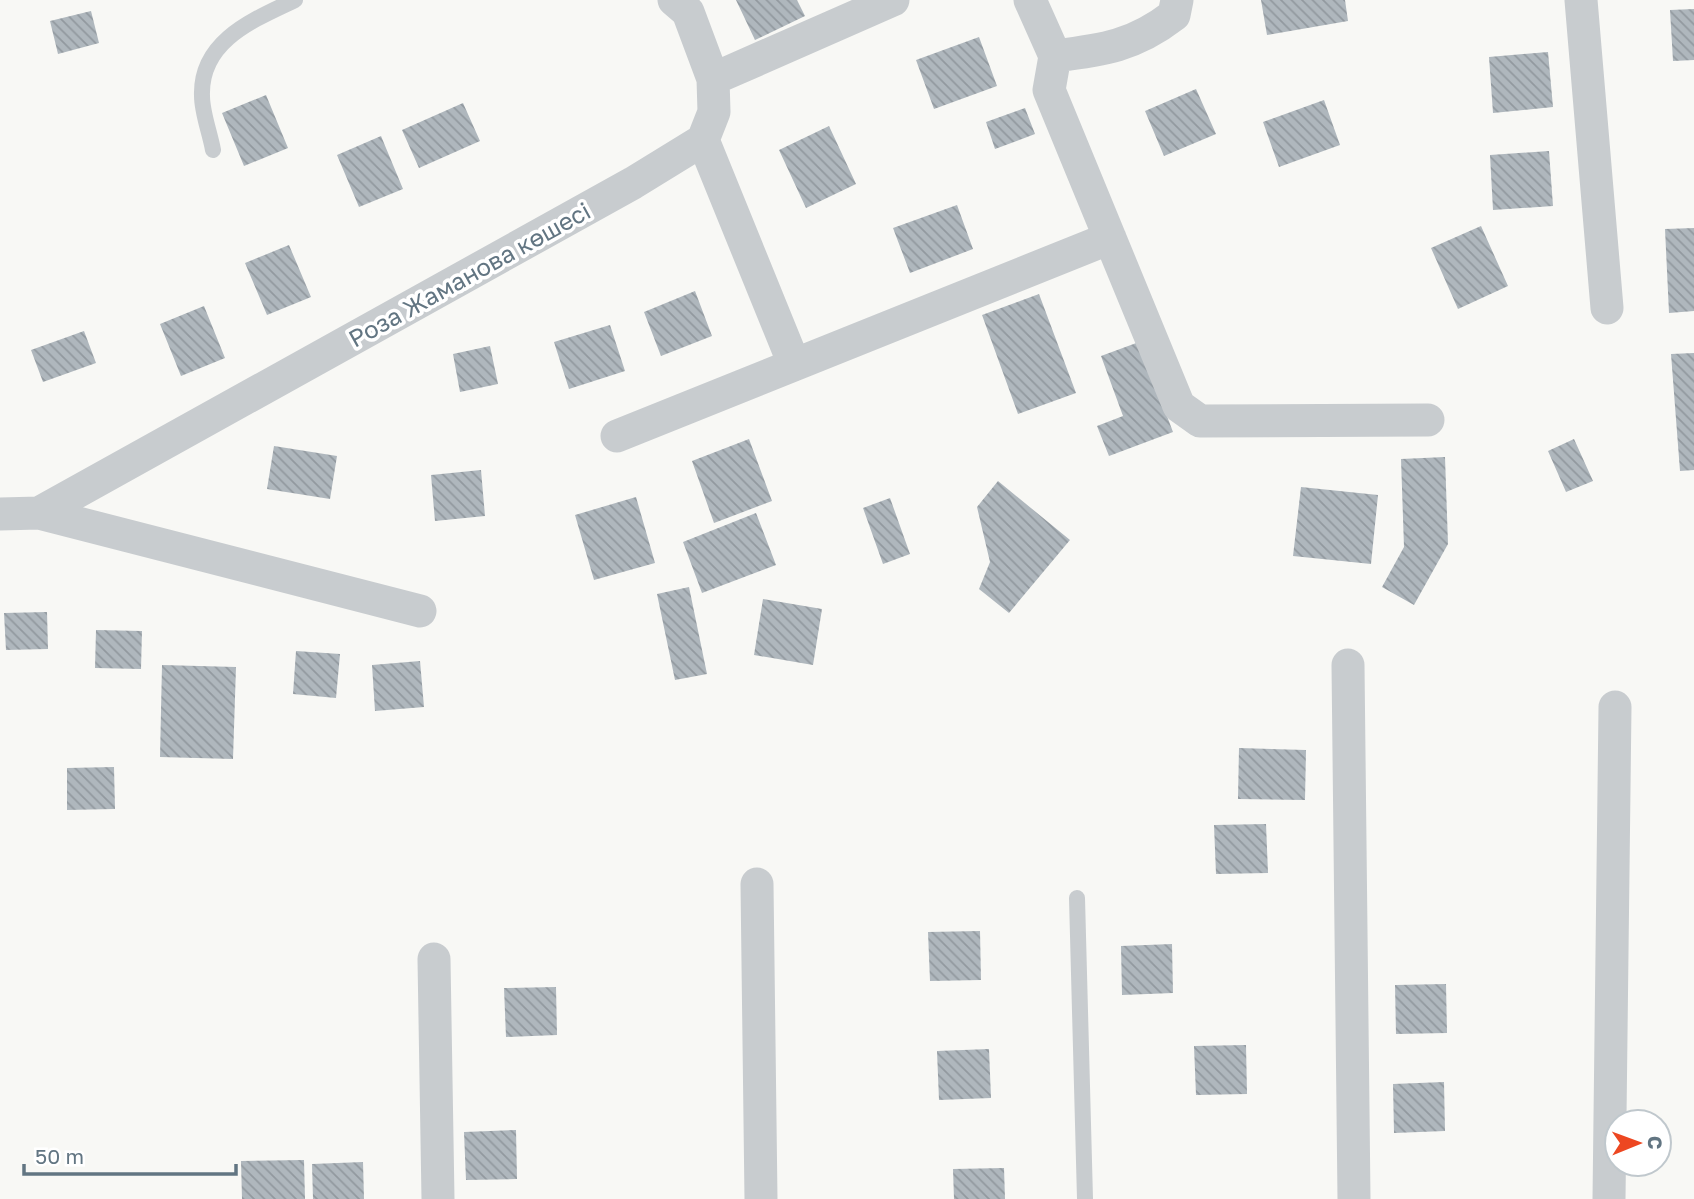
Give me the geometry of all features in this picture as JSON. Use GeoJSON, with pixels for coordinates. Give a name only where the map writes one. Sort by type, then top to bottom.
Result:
{"type":"FeatureCollection","features":[{"type":"Feature","properties":{"kind":"street"},"geometry":{"type":"LineString","coordinates":[[674,0],[688,12],[713,79],[714,112],[704,140],[794,364]]}},
{"type":"Feature","properties":{"kind":"street"},"geometry":{"type":"LineString","coordinates":[[713,79],[893,0]]}},
{"type":"Feature","properties":{"kind":"street"},"geometry":{"type":"LineString","coordinates":[[1030,0],[1055,56],[1049,90],[1179,406],[1200,421],[1428,419]]}},
{"type":"Feature","properties":{"kind":"street"},"geometry":{"type":"LineString","coordinates":[[1055,56],[1111,49],[1150,33],[1174,15],[1177,0]]}},
{"type":"Feature","properties":{"kind":"street"},"geometry":{"type":"LineString","coordinates":[[1581,0],[1607,307]]}},
{"type":"Feature","properties":{"kind":"street","name":"Роза Жаманова көшесі"},"geometry":{"type":"LineString","coordinates":[[0,514],[39,513],[621,190],[704,140]]}},
{"type":"Feature","properties":{"kind":"street"},"geometry":{"type":"LineString","coordinates":[[617,436],[1110,238]]}},
{"type":"Feature","properties":{"kind":"street"},"geometry":{"type":"LineString","coordinates":[[39,513],[420,611]]}},
{"type":"Feature","properties":{"kind":"street"},"geometry":{"type":"LineString","coordinates":[[1348,665],[1354,1199]]}},
{"type":"Feature","properties":{"kind":"street"},"geometry":{"type":"LineString","coordinates":[[1609,1199],[1615,707]]}},
{"type":"Feature","properties":{"kind":"street"},"geometry":{"type":"LineString","coordinates":[[758,884],[761,1199]]}},
{"type":"Feature","properties":{"kind":"street"},"geometry":{"type":"LineString","coordinates":[[434,959],[438,1199]]}},
{"type":"Feature","properties":{"kind":"lane"},"geometry":{"type":"LineString","coordinates":[[213,150],[201,97],[205,67],[225,38],[295,0]]}},
{"type":"Feature","properties":{"kind":"lane"},"geometry":{"type":"LineString","coordinates":[[1077,898],[1085,1199]]}},
{"type":"Feature","properties":{"kind":"building"},"geometry":{"type":"Polygon","coordinates":[[[736,0],[797,0],[805,16],[755,40],[736,0]]]}},
{"type":"Feature","properties":{"kind":"building"},"geometry":{"type":"Polygon","coordinates":[[[1261,0],[1345,0],[1348,21],[1267,35],[1261,0]]]}},
{"type":"Feature","properties":{"kind":"building"},"geometry":{"type":"Polygon","coordinates":[[[1694,9],[1694,60],[1673,61],[1670,10],[1694,9]]]}},
{"type":"Feature","properties":{"kind":"building"},"geometry":{"type":"Polygon","coordinates":[[[91,11],[99,43],[58,54],[50,21],[91,11]]]}},
{"type":"Feature","properties":{"kind":"building"},"geometry":{"type":"Polygon","coordinates":[[[979,37],[997,86],[934,109],[916,60],[979,37]]]}},
{"type":"Feature","properties":{"kind":"building"},"geometry":{"type":"Polygon","coordinates":[[[1548,52],[1553,107],[1493,113],[1489,57],[1548,52]]]}},
{"type":"Feature","properties":{"kind":"building"},"geometry":{"type":"Polygon","coordinates":[[[1196,89],[1216,134],[1164,156],[1145,111],[1196,89]]]}},
{"type":"Feature","properties":{"kind":"building"},"geometry":{"type":"Polygon","coordinates":[[[266,95],[288,148],[244,166],[222,113],[266,95]]]}},
{"type":"Feature","properties":{"kind":"building"},"geometry":{"type":"Polygon","coordinates":[[[1324,100],[1340,145],[1279,167],[1263,122],[1324,100]]]}},
{"type":"Feature","properties":{"kind":"building"},"geometry":{"type":"Polygon","coordinates":[[[463,103],[480,141],[419,168],[402,130],[463,103]]]}},
{"type":"Feature","properties":{"kind":"building"},"geometry":{"type":"Polygon","coordinates":[[[1025,108],[1035,134],[995,149],[986,122],[1025,108]]]}},
{"type":"Feature","properties":{"kind":"building"},"geometry":{"type":"Polygon","coordinates":[[[829,126],[856,184],[806,208],[779,150],[829,126]]]}},
{"type":"Feature","properties":{"kind":"building"},"geometry":{"type":"Polygon","coordinates":[[[381,136],[403,189],[359,207],[337,155],[381,136]]]}},
{"type":"Feature","properties":{"kind":"building"},"geometry":{"type":"Polygon","coordinates":[[[1549,151],[1553,206],[1493,210],[1490,155],[1549,151]]]}},
{"type":"Feature","properties":{"kind":"building"},"geometry":{"type":"Polygon","coordinates":[[[957,205],[973,249],[910,273],[893,228],[957,205]]]}},
{"type":"Feature","properties":{"kind":"building"},"geometry":{"type":"Polygon","coordinates":[[[1481,226],[1508,286],[1458,309],[1431,248],[1481,226]]]}},
{"type":"Feature","properties":{"kind":"building"},"geometry":{"type":"Polygon","coordinates":[[[1694,228],[1694,311],[1669,313],[1665,229],[1694,228]]]}},
{"type":"Feature","properties":{"kind":"building"},"geometry":{"type":"Polygon","coordinates":[[[289,245],[311,297],[267,315],[245,263],[289,245]]]}},
{"type":"Feature","properties":{"kind":"building"},"geometry":{"type":"Polygon","coordinates":[[[695,291],[712,336],[661,356],[644,312],[695,291]]]}},
{"type":"Feature","properties":{"kind":"building"},"geometry":{"type":"Polygon","coordinates":[[[1039,294],[1076,393],[1018,414],[982,315],[1039,294]]]}},
{"type":"Feature","properties":{"kind":"building"},"geometry":{"type":"Polygon","coordinates":[[[204,306],[225,358],[181,376],[160,324],[204,306]]]}},
{"type":"Feature","properties":{"kind":"building"},"geometry":{"type":"Polygon","coordinates":[[[610,325],[625,371],[569,389],[554,342],[610,325]]]}},
{"type":"Feature","properties":{"kind":"building"},"geometry":{"type":"Polygon","coordinates":[[[84,331],[96,363],[43,382],[31,350],[84,331]]]}},
{"type":"Feature","properties":{"kind":"building"},"geometry":{"type":"Polygon","coordinates":[[[1139,342],[1173,432],[1109,456],[1097,426],[1123,416],[1101,356],[1139,342]]]}},
{"type":"Feature","properties":{"kind":"building"},"geometry":{"type":"Polygon","coordinates":[[[490,346],[498,384],[460,392],[453,354],[490,346]]]}},
{"type":"Feature","properties":{"kind":"building"},"geometry":{"type":"Polygon","coordinates":[[[1694,353],[1694,470],[1680,471],[1671,354],[1694,353]]]}},
{"type":"Feature","properties":{"kind":"building"},"geometry":{"type":"Polygon","coordinates":[[[749,439],[772,501],[714,523],[692,461],[749,439]]]}},
{"type":"Feature","properties":{"kind":"building"},"geometry":{"type":"Polygon","coordinates":[[[1574,439],[1593,481],[1566,492],[1548,451],[1574,439]]]}},
{"type":"Feature","properties":{"kind":"building"},"geometry":{"type":"Polygon","coordinates":[[[274,446],[337,456],[330,499],[267,489],[274,446]]]}},
{"type":"Feature","properties":{"kind":"building"},"geometry":{"type":"Polygon","coordinates":[[[1445,457],[1448,544],[1414,605],[1382,587],[1404,547],[1401,459],[1445,457]]]}},
{"type":"Feature","properties":{"kind":"building"},"geometry":{"type":"Polygon","coordinates":[[[481,470],[485,516],[435,521],[431,475],[481,470]]]}},
{"type":"Feature","properties":{"kind":"building"},"geometry":{"type":"Polygon","coordinates":[[[998,481],[1070,540],[1009,613],[979,589],[990,562],[977,507],[998,481]]]}},
{"type":"Feature","properties":{"kind":"building"},"geometry":{"type":"Polygon","coordinates":[[[1301,487],[1378,495],[1371,564],[1293,556],[1301,487]]]}},
{"type":"Feature","properties":{"kind":"building"},"geometry":{"type":"Polygon","coordinates":[[[636,497],[655,563],[594,580],[575,515],[636,497]]]}},
{"type":"Feature","properties":{"kind":"building"},"geometry":{"type":"Polygon","coordinates":[[[890,498],[910,554],[883,564],[863,508],[890,498]]]}},
{"type":"Feature","properties":{"kind":"building"},"geometry":{"type":"Polygon","coordinates":[[[756,513],[776,565],[702,593],[683,542],[756,513]]]}},
{"type":"Feature","properties":{"kind":"building"},"geometry":{"type":"Polygon","coordinates":[[[689,587],[707,674],[675,680],[657,594],[689,587]]]}},
{"type":"Feature","properties":{"kind":"building"},"geometry":{"type":"Polygon","coordinates":[[[763,599],[822,609],[813,665],[754,655],[763,599]]]}},
{"type":"Feature","properties":{"kind":"building"},"geometry":{"type":"Polygon","coordinates":[[[47,612],[48,649],[6,650],[4,613],[47,612]]]}},
{"type":"Feature","properties":{"kind":"building"},"geometry":{"type":"Polygon","coordinates":[[[96,630],[142,631],[141,669],[95,668],[96,630]]]}},
{"type":"Feature","properties":{"kind":"building"},"geometry":{"type":"Polygon","coordinates":[[[296,651],[340,654],[336,698],[293,694],[296,651]]]}},
{"type":"Feature","properties":{"kind":"building"},"geometry":{"type":"Polygon","coordinates":[[[420,661],[424,707],[375,711],[372,665],[420,661]]]}},
{"type":"Feature","properties":{"kind":"building"},"geometry":{"type":"Polygon","coordinates":[[[162,665],[236,667],[233,759],[160,757],[162,665]]]}},
{"type":"Feature","properties":{"kind":"building"},"geometry":{"type":"Polygon","coordinates":[[[1239,748],[1306,750],[1305,800],[1238,799],[1239,748]]]}},
{"type":"Feature","properties":{"kind":"building"},"geometry":{"type":"Polygon","coordinates":[[[114,767],[115,809],[67,810],[67,768],[114,767]]]}},
{"type":"Feature","properties":{"kind":"building"},"geometry":{"type":"Polygon","coordinates":[[[1266,824],[1268,873],[1216,874],[1214,825],[1266,824]]]}},
{"type":"Feature","properties":{"kind":"building"},"geometry":{"type":"Polygon","coordinates":[[[980,931],[981,980],[930,981],[928,932],[980,931]]]}},
{"type":"Feature","properties":{"kind":"building"},"geometry":{"type":"Polygon","coordinates":[[[1172,944],[1173,993],[1122,995],[1121,946],[1172,944]]]}},
{"type":"Feature","properties":{"kind":"building"},"geometry":{"type":"Polygon","coordinates":[[[1446,984],[1447,1033],[1396,1034],[1395,985],[1446,984]]]}},
{"type":"Feature","properties":{"kind":"building"},"geometry":{"type":"Polygon","coordinates":[[[556,987],[557,1035],[506,1037],[504,988],[556,987]]]}},
{"type":"Feature","properties":{"kind":"building"},"geometry":{"type":"Polygon","coordinates":[[[1246,1045],[1247,1094],[1196,1095],[1194,1046],[1246,1045]]]}},
{"type":"Feature","properties":{"kind":"building"},"geometry":{"type":"Polygon","coordinates":[[[989,1049],[991,1098],[939,1100],[937,1051],[989,1049]]]}},
{"type":"Feature","properties":{"kind":"building"},"geometry":{"type":"Polygon","coordinates":[[[1444,1082],[1445,1131],[1394,1133],[1393,1084],[1444,1082]]]}},
{"type":"Feature","properties":{"kind":"building"},"geometry":{"type":"Polygon","coordinates":[[[516,1130],[517,1179],[466,1180],[464,1132],[516,1130]]]}},
{"type":"Feature","properties":{"kind":"building"},"geometry":{"type":"Polygon","coordinates":[[[304,1160],[305,1199],[242,1199],[241,1161],[304,1160]]]}},
{"type":"Feature","properties":{"kind":"building"},"geometry":{"type":"Polygon","coordinates":[[[363,1162],[364,1199],[313,1199],[312,1164],[363,1162]]]}},
{"type":"Feature","properties":{"kind":"building"},"geometry":{"type":"Polygon","coordinates":[[[1004,1168],[1005,1199],[954,1199],[953,1169],[1004,1168]]]}}]}
